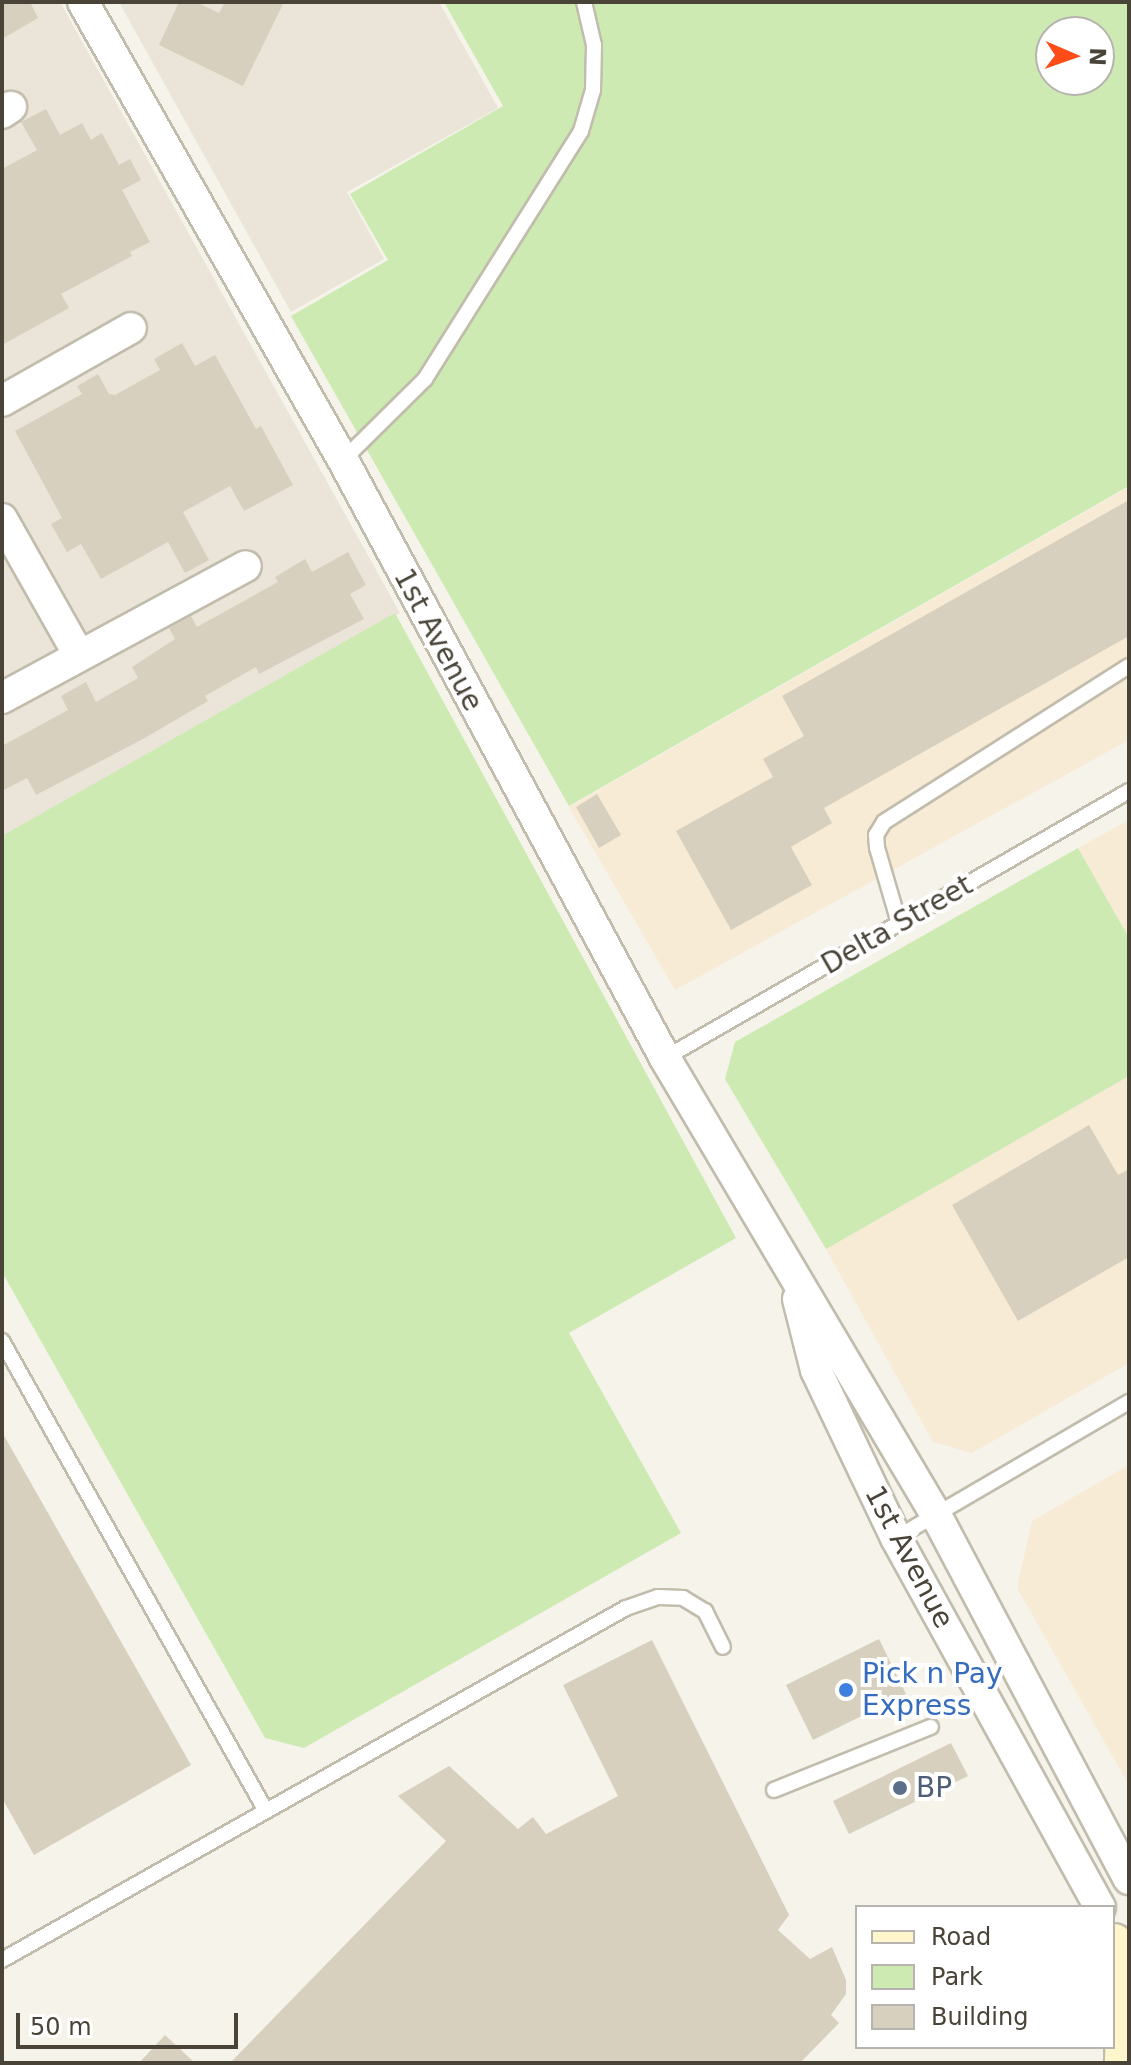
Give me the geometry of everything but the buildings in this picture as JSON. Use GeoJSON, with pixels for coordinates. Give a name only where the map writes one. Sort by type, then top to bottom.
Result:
{"type":"FeatureCollection","features":[{"type":"Feature","properties":{"kind":"main road"},"geometry":{"type":"LineString","coordinates":[[1115,1957],[1127,2031],[1126,2063]]}},
{"type":"Feature","properties":{"kind":"street","name":"1st Avenue"},"geometry":{"type":"LineString","coordinates":[[83,2],[343,460],[665,1058],[936,1515],[1129,1879]]}},
{"type":"Feature","properties":{"kind":"street"},"geometry":{"type":"LineString","coordinates":[[2,401],[131,328]]}},
{"type":"Feature","properties":{"kind":"street"},"geometry":{"type":"LineString","coordinates":[[2,519],[79,655]]}},
{"type":"Feature","properties":{"kind":"street"},"geometry":{"type":"LineString","coordinates":[[2,698],[246,566]]}},
{"type":"Feature","properties":{"kind":"street","name":"1st Avenue"},"geometry":{"type":"LineString","coordinates":[[793,1278],[816,1370],[896,1538],[1099,1905]]}},
{"type":"Feature","properties":{"kind":"street"},"geometry":{"type":"LineString","coordinates":[[1115,1932],[1129,1954]]}},
{"type":"Feature","properties":{"kind":"lane"},"geometry":{"type":"LineString","coordinates":[[343,460],[425,379],[581,131],[593,90],[594,45],[584,2]]}},
{"type":"Feature","properties":{"kind":"lane"},"geometry":{"type":"LineString","coordinates":[[899,923],[877,848],[876,835],[884,822],[1129,666]]}},
{"type":"Feature","properties":{"kind":"lane","name":"Delta Street"},"geometry":{"type":"LineString","coordinates":[[665,1058],[1129,791]]}},
{"type":"Feature","properties":{"kind":"lane"},"geometry":{"type":"LineString","coordinates":[[2,1341],[266,1811]]}},
{"type":"Feature","properties":{"kind":"lane"},"geometry":{"type":"LineString","coordinates":[[896,1538],[1129,1402]]}},
{"type":"Feature","properties":{"kind":"lane"},"geometry":{"type":"LineString","coordinates":[[2,1960],[626,1608],[658,1597],[683,1598],[705,1611],[723,1647]]}},
{"type":"Feature","properties":{"kind":"lane"},"geometry":{"type":"LineString","coordinates":[[774,1790],[931,1727]]}},
{"type":"Feature","properties":{"kind":"shaded area"},"geometry":{"type":"Polygon","coordinates":[[[2,2],[60,2],[400,613],[2,837],[2,2]]]}},
{"type":"Feature","properties":{"kind":"shaded area"},"geometry":{"type":"Polygon","coordinates":[[[119,2],[439,2],[498,108],[347,192],[384,259],[291,312],[119,2]]]}},
{"type":"Feature","properties":{"kind":"shaded area"},"geometry":{"type":"Polygon","coordinates":[[[1129,487],[1129,740],[675,990],[569,807],[1129,487]]]}},
{"type":"Feature","properties":{"kind":"shaded area"},"geometry":{"type":"Polygon","coordinates":[[[1129,820],[1129,938],[1078,848],[1129,820]]]}},
{"type":"Feature","properties":{"kind":"shaded area"},"geometry":{"type":"Polygon","coordinates":[[[1129,1076],[1129,1363],[972,1453],[933,1442],[826,1249],[1129,1076]]]}},
{"type":"Feature","properties":{"kind":"shaded area"},"geometry":{"type":"Polygon","coordinates":[[[1129,1465],[1129,1785],[1017,1588],[1032,1521],[1129,1465]]]}},
{"type":"Feature","properties":{"kind":"green space"},"geometry":{"type":"Polygon","coordinates":[[[444,2],[1129,2],[1129,486],[569,806],[291,316],[388,260],[350,194],[503,106],[444,2]]]}},
{"type":"Feature","properties":{"kind":"green space"},"geometry":{"type":"Polygon","coordinates":[[[395,613],[736,1238],[569,1333],[681,1533],[304,1748],[265,1738],[2,1272],[2,836],[395,613]]]}},
{"type":"Feature","properties":{"kind":"green space"},"geometry":{"type":"Polygon","coordinates":[[[1078,848],[1129,938],[1129,1076],[826,1249],[725,1079],[735,1042],[1078,848]]]}},
{"type":"Feature","properties":{"kind":"place","name":"Pick n Pay Express"},"geometry":{"type":"Point","coordinates":[846,1690]}},
{"type":"Feature","properties":{"kind":"place","name":"BP"},"geometry":{"type":"Point","coordinates":[900,1788]}}]}
